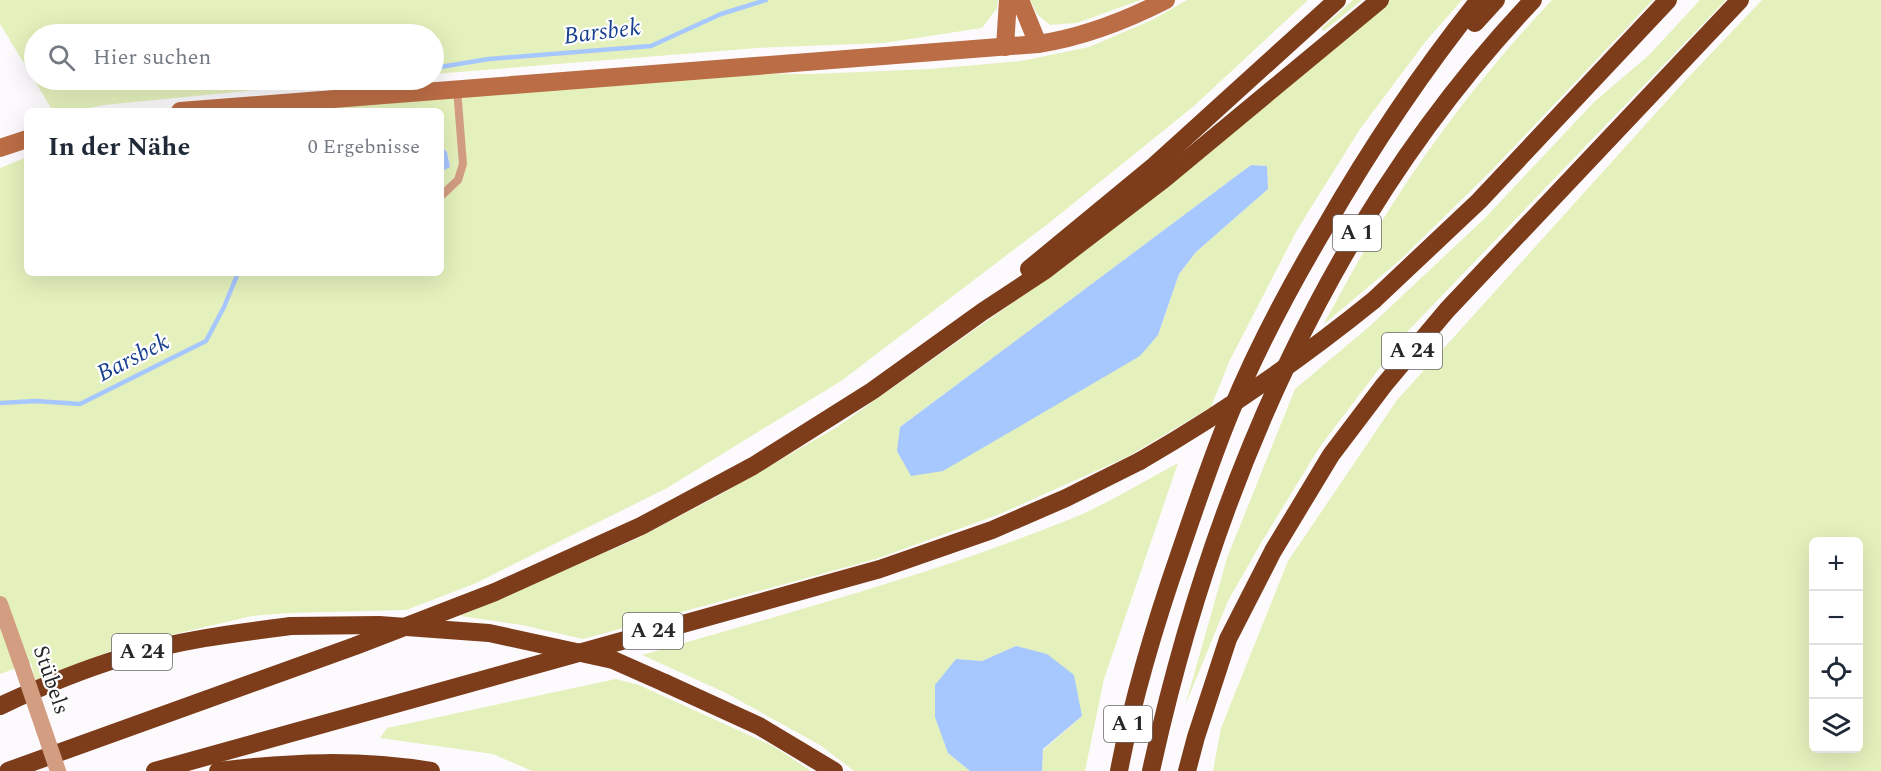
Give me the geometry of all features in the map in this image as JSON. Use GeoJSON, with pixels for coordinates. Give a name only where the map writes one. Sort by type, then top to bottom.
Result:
{"type":"FeatureCollection","features":[{"type":"Feature","properties":{"kind":"highway"},"geometry":{"type":"LineString","coordinates":[[982,312],[1037,261],[1154,166],[1337,0]]}},
{"type":"Feature","properties":{"kind":"highway"},"geometry":{"type":"LineString","coordinates":[[8,771],[355,646],[495,592],[641,526],[753,466],[872,391],[982,312],[1044,271],[1164,179],[1380,0]]}},
{"type":"Feature","properties":{"kind":"highway","name":"A 1"},"geometry":{"type":"LineString","coordinates":[[1119,771],[1129,722],[1168,585],[1231,410],[1293,281],[1357,172],[1430,62],[1479,0]]}},
{"type":"Feature","properties":{"kind":"highway","name":"A 1"},"geometry":{"type":"LineString","coordinates":[[1390,122],[1496,0]]}},
{"type":"Feature","properties":{"kind":"highway","name":"A 1"},"geometry":{"type":"LineString","coordinates":[[1151,771],[1184,641],[1205,573],[1256,433],[1293,350],[1321,295],[1385,187],[1466,75],[1533,0]]}},
{"type":"Feature","properties":{"kind":"highway","name":"A 24"},"geometry":{"type":"LineString","coordinates":[[155,771],[880,569],[992,530],[1066,498],[1140,461],[1200,426],[1259,387],[1317,346],[1374,300],[1479,201],[1668,0]]}},
{"type":"Feature","properties":{"kind":"highway","name":"A 24"},"geometry":{"type":"LineString","coordinates":[[1187,771],[1228,639],[1273,550],[1331,455],[1384,385],[1447,310],[1740,0]]}},
{"type":"Feature","properties":{"kind":"highway","name":"A 24"},"geometry":{"type":"LineString","coordinates":[[0,706],[49,684],[124,656],[206,638],[291,626],[379,625],[489,633],[613,660],[759,726],[834,771]]}},
{"type":"Feature","properties":{"kind":"highway"},"geometry":{"type":"LineString","coordinates":[[218,771],[286,763],[335,762],[431,771]]}},
{"type":"Feature","properties":{"kind":"main road"},"geometry":{"type":"LineString","coordinates":[[1005,47],[1008,0]]}},
{"type":"Feature","properties":{"kind":"main road"},"geometry":{"type":"LineString","coordinates":[[1020,0],[1038,44]]}},
{"type":"Feature","properties":{"kind":"main road"},"geometry":{"type":"LineString","coordinates":[[444,89],[1038,44],[1112,26],[1166,0]]}},
{"type":"Feature","properties":{"kind":"main road"},"geometry":{"type":"LineString","coordinates":[[216,108],[434,90]]}},
{"type":"Feature","properties":{"kind":"main road"},"geometry":{"type":"LineString","coordinates":[[0,148],[24,140]]}},
{"type":"Feature","properties":{"kind":"street","name":"Stübels"},"geometry":{"type":"LineString","coordinates":[[0,604],[58,771]]}},
{"type":"Feature","properties":{"kind":"lane"},"geometry":{"type":"LineString","coordinates":[[444,193],[458,180],[464,164],[458,88]]}},
{"type":"Feature","properties":{"kind":"green space"},"geometry":{"type":"Polygon","coordinates":[[[0,0],[998,0],[997,8],[982,28],[884,43],[758,48],[444,73],[444,24],[24,24],[24,64],[0,24],[0,0]]]}},
{"type":"Feature","properties":{"kind":"green space"},"geometry":{"type":"Polygon","coordinates":[[[1030,0],[1141,0],[1077,23],[1050,25],[1037,14],[1030,0]]]}},
{"type":"Feature","properties":{"kind":"green space"},"geometry":{"type":"Polygon","coordinates":[[[1187,0],[1308,0],[1194,106],[1049,223],[841,381],[667,488],[474,584],[406,610],[252,616],[124,646],[35,680],[31,663],[0,674],[0,168],[24,158],[24,276],[444,276],[444,170],[450,166],[447,152],[444,149],[444,108],[332,108],[713,73],[811,74],[930,69],[1021,61],[1089,47],[1152,20],[1187,0]]]}},
{"type":"Feature","properties":{"kind":"green space"},"geometry":{"type":"Polygon","coordinates":[[[1353,0],[1362,0],[1324,31],[1321,29],[1353,0]]]}},
{"type":"Feature","properties":{"kind":"green space"},"geometry":{"type":"Polygon","coordinates":[[[1389,0],[1462,0],[1426,41],[1360,129],[1297,230],[1229,362],[1211,407],[1127,457],[1000,514],[876,559],[583,639],[522,625],[460,616],[634,540],[716,497],[837,427],[1015,301],[1389,0]],[[1251,165],[900,427],[1158,335],[1179,274],[1196,252],[1268,189],[1267,166],[1251,165]]]}},
{"type":"Feature","properties":{"kind":"green space"},"geometry":{"type":"Polygon","coordinates":[[[1552,0],[1653,0],[1492,170],[1399,261],[1323,325],[1377,229],[1416,168],[1458,110],[1552,0]]]}},
{"type":"Feature","properties":{"kind":"green space"},"geometry":{"type":"Polygon","coordinates":[[[1700,0],[1726,0],[1407,332],[1319,448],[1228,601],[1185,706],[1227,558],[1295,389],[1370,326],[1485,218],[1594,102],[1649,55],[1700,0]]]}},
{"type":"Feature","properties":{"kind":"green space"},"geometry":{"type":"Polygon","coordinates":[[[1762,0],[1881,0],[1881,771],[1213,771],[1221,728],[1288,561],[1397,400],[1683,83],[1762,0]]]}},
{"type":"Feature","properties":{"kind":"green space"},"geometry":{"type":"Polygon","coordinates":[[[40,90],[256,90],[90,108],[51,108],[40,90]]]}},
{"type":"Feature","properties":{"kind":"green space"},"geometry":{"type":"Polygon","coordinates":[[[1178,463],[1104,679],[1085,771],[1042,771],[1043,750],[1082,716],[1016,646],[982,661],[956,659],[948,753],[970,771],[854,771],[820,745],[726,693],[642,655],[967,558],[1073,518],[1178,463]]]}},
{"type":"Feature","properties":{"kind":"green space"},"geometry":{"type":"Polygon","coordinates":[[[616,679],[639,685],[773,746],[811,771],[532,771],[493,754],[380,738],[387,728],[616,679]]]}},
{"type":"Feature","properties":{"kind":"water"},"geometry":{"type":"Polygon","coordinates":[[[444,149],[447,152],[450,167],[444,170],[444,149]]]}},
{"type":"Feature","properties":{"kind":"water"},"geometry":{"type":"Polygon","coordinates":[[[1251,165],[1267,166],[1268,189],[1196,252],[1179,274],[1158,335],[1140,356],[943,471],[911,476],[897,451],[900,427],[1251,165]]]}},
{"type":"Feature","properties":{"kind":"water"},"geometry":{"type":"Polygon","coordinates":[[[1016,646],[1047,654],[1074,675],[1082,716],[1043,749],[1042,771],[970,771],[948,753],[935,717],[935,685],[956,659],[982,661],[1016,646]]]}},
{"type":"Feature","properties":{"kind":"waterway","name":"Barsbek"},"geometry":{"type":"LineString","coordinates":[[444,66],[489,59],[651,46],[721,14],[766,0]]}},
{"type":"Feature","properties":{"kind":"waterway","name":"Barsbek"},"geometry":{"type":"LineString","coordinates":[[0,403],[36,401],[80,404],[206,341],[237,276]]}}]}
